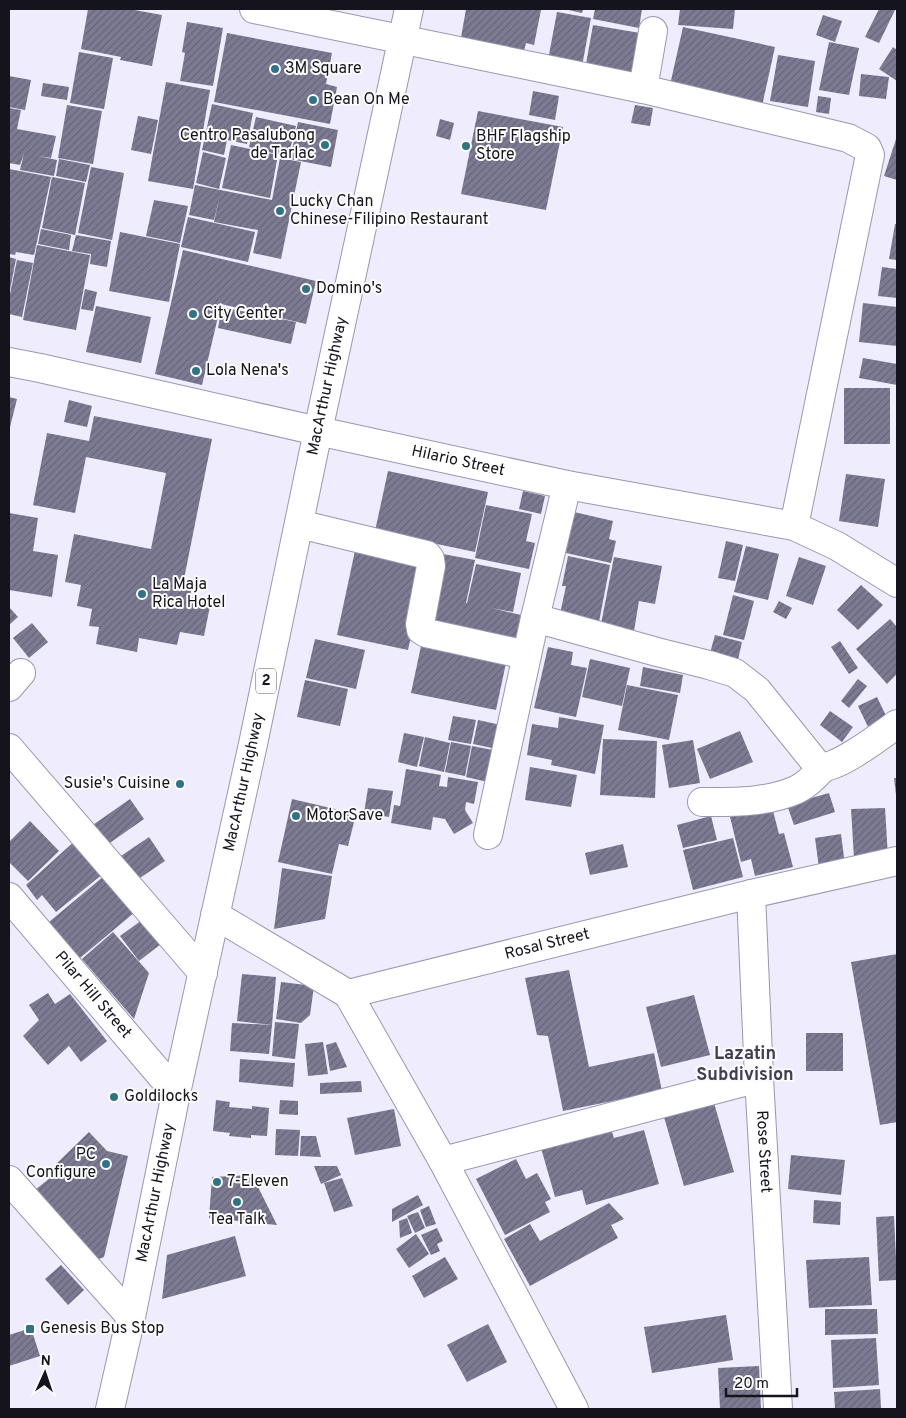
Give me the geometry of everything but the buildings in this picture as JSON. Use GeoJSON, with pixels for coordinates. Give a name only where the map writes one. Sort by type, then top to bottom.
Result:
{"type":"FeatureCollection","features":[{"type":"Feature","properties":{"kind":"main road"},"geometry":{"type":"LineString","coordinates":[[254,9],[643,89],[848,138],[867,148],[870,154],[794,526]]}},
{"type":"Feature","properties":{"kind":"main road","name":"MacArthur Highway"},"geometry":{"type":"LineString","coordinates":[[110,1409],[409,9]]}},
{"type":"Feature","properties":{"kind":"main road"},"geometry":{"type":"LineString","coordinates":[[643,89],[654,32]]}},
{"type":"Feature","properties":{"kind":"main road","name":"Hilario Street"},"geometry":{"type":"LineString","coordinates":[[9,362],[567,485],[794,526],[837,546],[897,583]]}},
{"type":"Feature","properties":{"kind":"main road"},"geometry":{"type":"LineString","coordinates":[[488,835],[535,618],[567,485]]}},
{"type":"Feature","properties":{"kind":"main road"},"geometry":{"type":"LineString","coordinates":[[299,524],[427,555],[431,566],[420,624],[421,630],[426,633],[527,655]]}},
{"type":"Feature","properties":{"kind":"main road"},"geometry":{"type":"LineString","coordinates":[[535,618],[735,673],[757,690],[818,767],[829,768],[897,724]]}},
{"type":"Feature","properties":{"kind":"main road"},"geometry":{"type":"LineString","coordinates":[[9,748],[202,973]]}},
{"type":"Feature","properties":{"kind":"main road"},"geometry":{"type":"LineString","coordinates":[[702,802],[752,801],[795,790],[808,783],[823,768]]}},
{"type":"Feature","properties":{"kind":"main road","name":"Rosal Street"},"geometry":{"type":"LineString","coordinates":[[348,994],[751,894],[897,861]]}},
{"type":"Feature","properties":{"kind":"main road","name":"Rose Street"},"geometry":{"type":"LineString","coordinates":[[751,894],[759,1078],[778,1409]]}},
{"type":"Feature","properties":{"kind":"main road","name":"Pilar Hill Street"},"geometry":{"type":"LineString","coordinates":[[9,897],[176,1093]]}},
{"type":"Feature","properties":{"kind":"main road"},"geometry":{"type":"LineString","coordinates":[[215,916],[348,994],[443,1161],[574,1409]]}},
{"type":"Feature","properties":{"kind":"main road"},"geometry":{"type":"LineString","coordinates":[[443,1161],[759,1078]]}},
{"type":"Feature","properties":{"kind":"main road"},"geometry":{"type":"LineString","coordinates":[[9,1180],[131,1317]]}},
{"type":"Feature","properties":{"kind":"place","name":"3M Square"},"geometry":{"type":"Point","coordinates":[275,69]}},
{"type":"Feature","properties":{"kind":"place","name":"Bean On Me"},"geometry":{"type":"Point","coordinates":[313,100]}},
{"type":"Feature","properties":{"kind":"place","name":"Centro Pasalubong de Tarlac"},"geometry":{"type":"Point","coordinates":[325,145]}},
{"type":"Feature","properties":{"kind":"place","name":"BHF Flagship Store"},"geometry":{"type":"Point","coordinates":[466,146]}},
{"type":"Feature","properties":{"kind":"place","name":"Lucky Chan Chinese-Filipino Restaurant"},"geometry":{"type":"Point","coordinates":[280,211]}},
{"type":"Feature","properties":{"kind":"place","name":"Domino's"},"geometry":{"type":"Point","coordinates":[306,289]}},
{"type":"Feature","properties":{"kind":"place","name":"City Center"},"geometry":{"type":"Point","coordinates":[193,314]}},
{"type":"Feature","properties":{"kind":"place","name":"Lola Nena's"},"geometry":{"type":"Point","coordinates":[196,371]}},
{"type":"Feature","properties":{"kind":"place","name":"La Maja Rica Hotel"},"geometry":{"type":"Point","coordinates":[142,594]}},
{"type":"Feature","properties":{"kind":"place","name":"Susie's Cuisine"},"geometry":{"type":"Point","coordinates":[180,784]}},
{"type":"Feature","properties":{"kind":"place","name":"MotorSave"},"geometry":{"type":"Point","coordinates":[296,816]}},
{"type":"Feature","properties":{"kind":"place","name":"Goldilocks"},"geometry":{"type":"Point","coordinates":[114,1097]}},
{"type":"Feature","properties":{"kind":"place","name":"PC Configure"},"geometry":{"type":"Point","coordinates":[106,1164]}},
{"type":"Feature","properties":{"kind":"place","name":"7-Eleven"},"geometry":{"type":"Point","coordinates":[217,1182]}},
{"type":"Feature","properties":{"kind":"place","name":"Tea Talk"},"geometry":{"type":"Point","coordinates":[237,1202]}},
{"type":"Feature","properties":{"kind":"place","name":"Genesis Bus Stop"},"geometry":{"type":"Point","coordinates":[30,1329]}},
{"type":"Feature","properties":{"kind":"district","name":"Lazatin Subdivision"},"geometry":{"type":"Point","coordinates":[745,1064]}}]}
